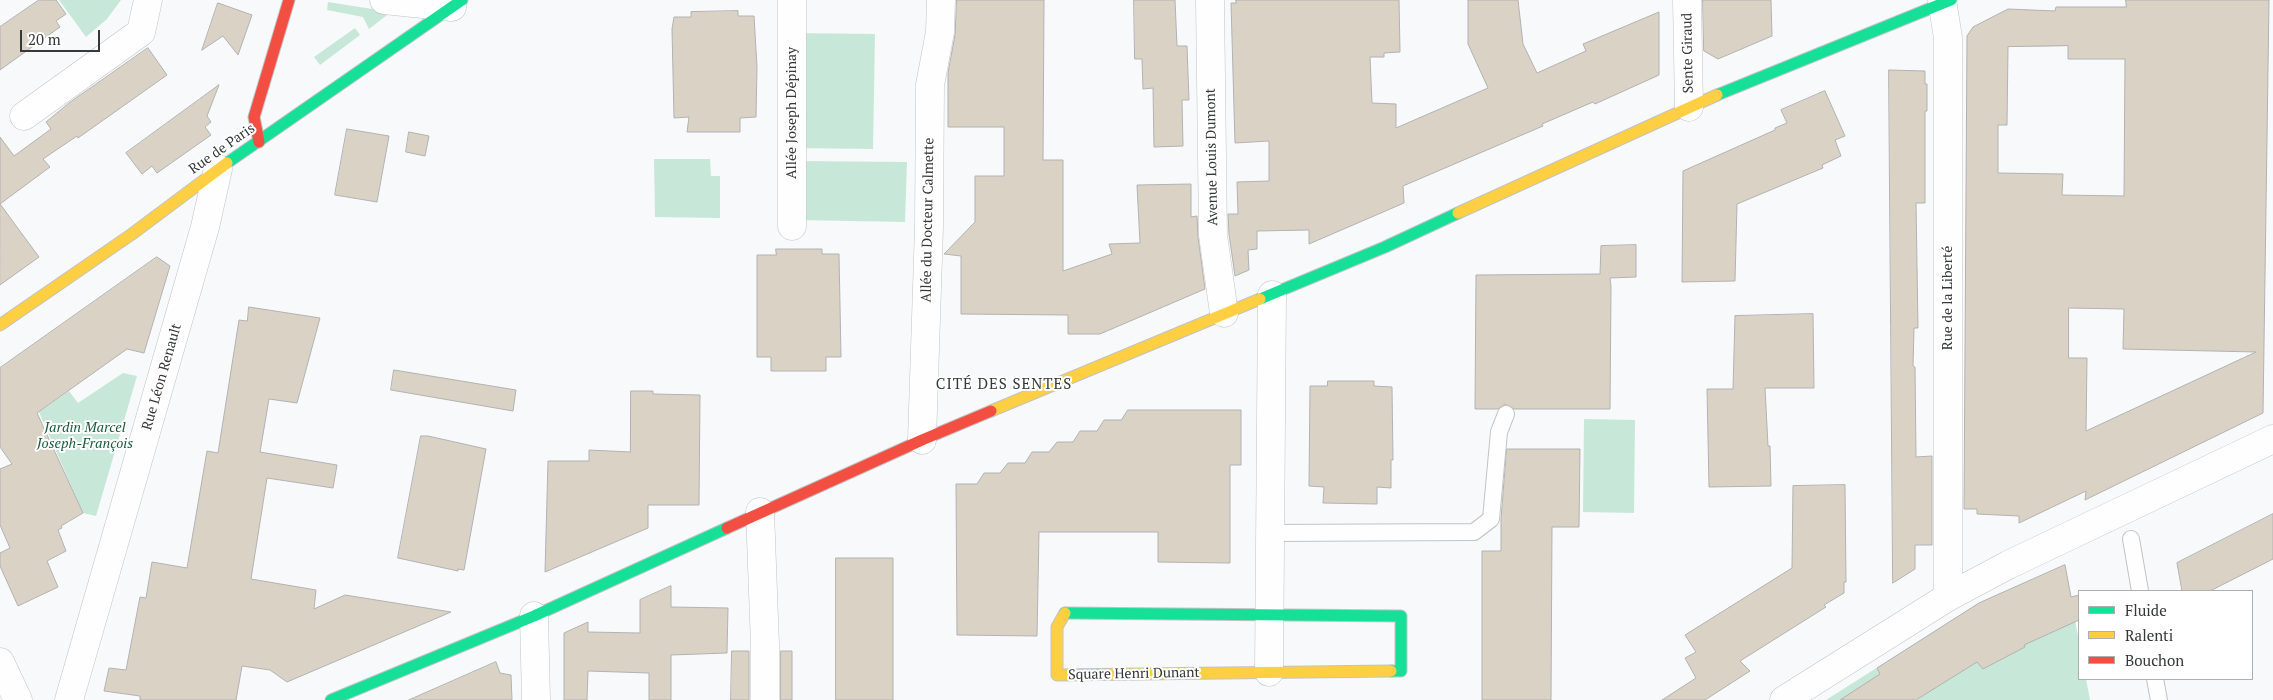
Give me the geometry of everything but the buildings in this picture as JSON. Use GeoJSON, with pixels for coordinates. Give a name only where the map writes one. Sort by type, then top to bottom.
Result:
{"type":"FeatureCollection","features":[{"type":"Feature","properties":{"kind":"street"},"geometry":{"type":"LineString","coordinates":[[24,116],[141,32],[148,0]]}},
{"type":"Feature","properties":{"kind":"street"},"geometry":{"type":"LineString","coordinates":[[258,142],[254,118],[289,0]]}},
{"type":"Feature","properties":{"kind":"street"},"geometry":{"type":"LineString","coordinates":[[384,0],[457,4]]}},
{"type":"Feature","properties":{"kind":"street","name":"Allée Joseph Dépinay"},"geometry":{"type":"LineString","coordinates":[[792,0],[792,226]]}},
{"type":"Feature","properties":{"kind":"street","name":"Allée du Docteur Calmette"},"geometry":{"type":"LineString","coordinates":[[922,440],[930,84],[940,32],[941,0]]}},
{"type":"Feature","properties":{"kind":"street","name":"Avenue Louis Dumont"},"geometry":{"type":"LineString","coordinates":[[1210,0],[1213,235],[1224,313]]}},
{"type":"Feature","properties":{"kind":"street","name":"Sente Giraud"},"geometry":{"type":"LineString","coordinates":[[1687,0],[1689,107]]}},
{"type":"Feature","properties":{"kind":"street"},"geometry":{"type":"LineString","coordinates":[[331,700],[534,616],[922,440],[1385,247],[1689,107],[1945,2]]}},
{"type":"Feature","properties":{"kind":"street","name":"Rue de la Liberté"},"geometry":{"type":"LineString","coordinates":[[1945,2],[1948,38],[1948,597]]}},
{"type":"Feature","properties":{"kind":"street","name":"Rue de Paris"},"geometry":{"type":"LineString","coordinates":[[0,325],[132,234],[218,169],[457,4]]}},
{"type":"Feature","properties":{"kind":"street","name":"Rue Léon Renault"},"geometry":{"type":"LineString","coordinates":[[69,700],[205,227],[218,169]]}},
{"type":"Feature","properties":{"kind":"street"},"geometry":{"type":"LineString","coordinates":[[1269,672],[1272,295]]}},
{"type":"Feature","properties":{"kind":"street"},"geometry":{"type":"LineString","coordinates":[[1784,700],[1948,597],[2008,565],[2273,438]]}},
{"type":"Feature","properties":{"kind":"street"},"geometry":{"type":"LineString","coordinates":[[760,512],[765,700]]}},
{"type":"Feature","properties":{"kind":"street","name":"Square Henri Dunant"},"geometry":{"type":"LineString","coordinates":[[1064,613],[1402,616],[1401,671],[1269,672],[1057,675],[1057,626],[1064,613]]}},
{"type":"Feature","properties":{"kind":"street"},"geometry":{"type":"LineString","coordinates":[[534,616],[536,700]]}},
{"type":"Feature","properties":{"kind":"street"},"geometry":{"type":"LineString","coordinates":[[0,662],[18,700]]}},
{"type":"Feature","properties":{"kind":"lane"},"geometry":{"type":"LineString","coordinates":[[1269,533],[1474,532],[1491,519],[1499,432],[1506,414]]}},
{"type":"Feature","properties":{"kind":"lane"},"geometry":{"type":"LineString","coordinates":[[2131,539],[2140,590]]}},
{"type":"Feature","properties":{"kind":"lane"},"geometry":{"type":"LineString","coordinates":[[2155,680],[2159,700]]}},
{"type":"Feature","properties":{"kind":"green space"},"geometry":{"type":"Polygon","coordinates":[[[59,0],[121,0],[107,19],[86,37],[59,0]]]}},
{"type":"Feature","properties":{"kind":"green space"},"geometry":{"type":"Polygon","coordinates":[[[328,2],[391,12],[369,29],[363,17],[327,10],[328,2]]]}},
{"type":"Feature","properties":{"kind":"green space"},"geometry":{"type":"Polygon","coordinates":[[[355,28],[360,35],[320,65],[314,57],[355,28]]]}},
{"type":"Feature","properties":{"kind":"green space"},"geometry":{"type":"Polygon","coordinates":[[[797,33],[875,34],[873,149],[796,148],[797,33]]]}},
{"type":"Feature","properties":{"kind":"green space"},"geometry":{"type":"Polygon","coordinates":[[[654,159],[710,159],[711,176],[720,176],[720,218],[655,217],[654,159]]]}},
{"type":"Feature","properties":{"kind":"green space"},"geometry":{"type":"Polygon","coordinates":[[[797,161],[907,162],[905,222],[797,220],[797,161]]]}},
{"type":"Feature","properties":{"kind":"green space","name":"Jardin Marcel Joseph-François"},"geometry":{"type":"Polygon","coordinates":[[[123,373],[137,376],[96,516],[83,513],[39,412],[69,391],[78,403],[123,373]]]}},
{"type":"Feature","properties":{"kind":"green space"},"geometry":{"type":"Polygon","coordinates":[[[1584,419],[1635,420],[1634,513],[1583,512],[1584,419]]]}},
{"type":"Feature","properties":{"kind":"green space"},"geometry":{"type":"Polygon","coordinates":[[[2065,565],[2078,636],[2078,680],[2086,680],[2090,700],[1826,700],[1979,603],[2065,565]]]}},
{"type":"Feature","properties":{"kind":"traffic: fast"},"geometry":{"type":"LineString","coordinates":[[227,163],[462,0]]}},
{"type":"Feature","properties":{"kind":"traffic: fast"},"geometry":{"type":"LineString","coordinates":[[1717,95],[1951,0]]}},
{"type":"Feature","properties":{"kind":"traffic: fast"},"geometry":{"type":"LineString","coordinates":[[1260,299],[1385,247],[1458,213]]}},
{"type":"Feature","properties":{"kind":"traffic: fast"},"geometry":{"type":"LineString","coordinates":[[331,700],[534,616],[727,528]]}},
{"type":"Feature","properties":{"kind":"traffic: fast"},"geometry":{"type":"LineString","coordinates":[[1065,613],[1401,616],[1401,671],[1391,671]]}},
{"type":"Feature","properties":{"kind":"traffic: slow"},"geometry":{"type":"LineString","coordinates":[[1458,213],[1717,95]]}},
{"type":"Feature","properties":{"kind":"traffic: slow"},"geometry":{"type":"LineString","coordinates":[[0,325],[132,234],[227,163]]}},
{"type":"Feature","properties":{"kind":"traffic: slow"},"geometry":{"type":"LineString","coordinates":[[991,411],[1260,299]]}},
{"type":"Feature","properties":{"kind":"traffic: slow"},"geometry":{"type":"LineString","coordinates":[[1065,613],[1057,627],[1057,675],[1391,671]]}},
{"type":"Feature","properties":{"kind":"traffic: jam"},"geometry":{"type":"LineString","coordinates":[[259,142],[254,117],[289,0]]}},
{"type":"Feature","properties":{"kind":"traffic: jam"},"geometry":{"type":"LineString","coordinates":[[727,528],[991,411]]}},
{"type":"Feature","properties":{"kind":"district","name":"CITÉ DES SENTES"},"geometry":{"type":"Point","coordinates":[1004,385]}}]}
